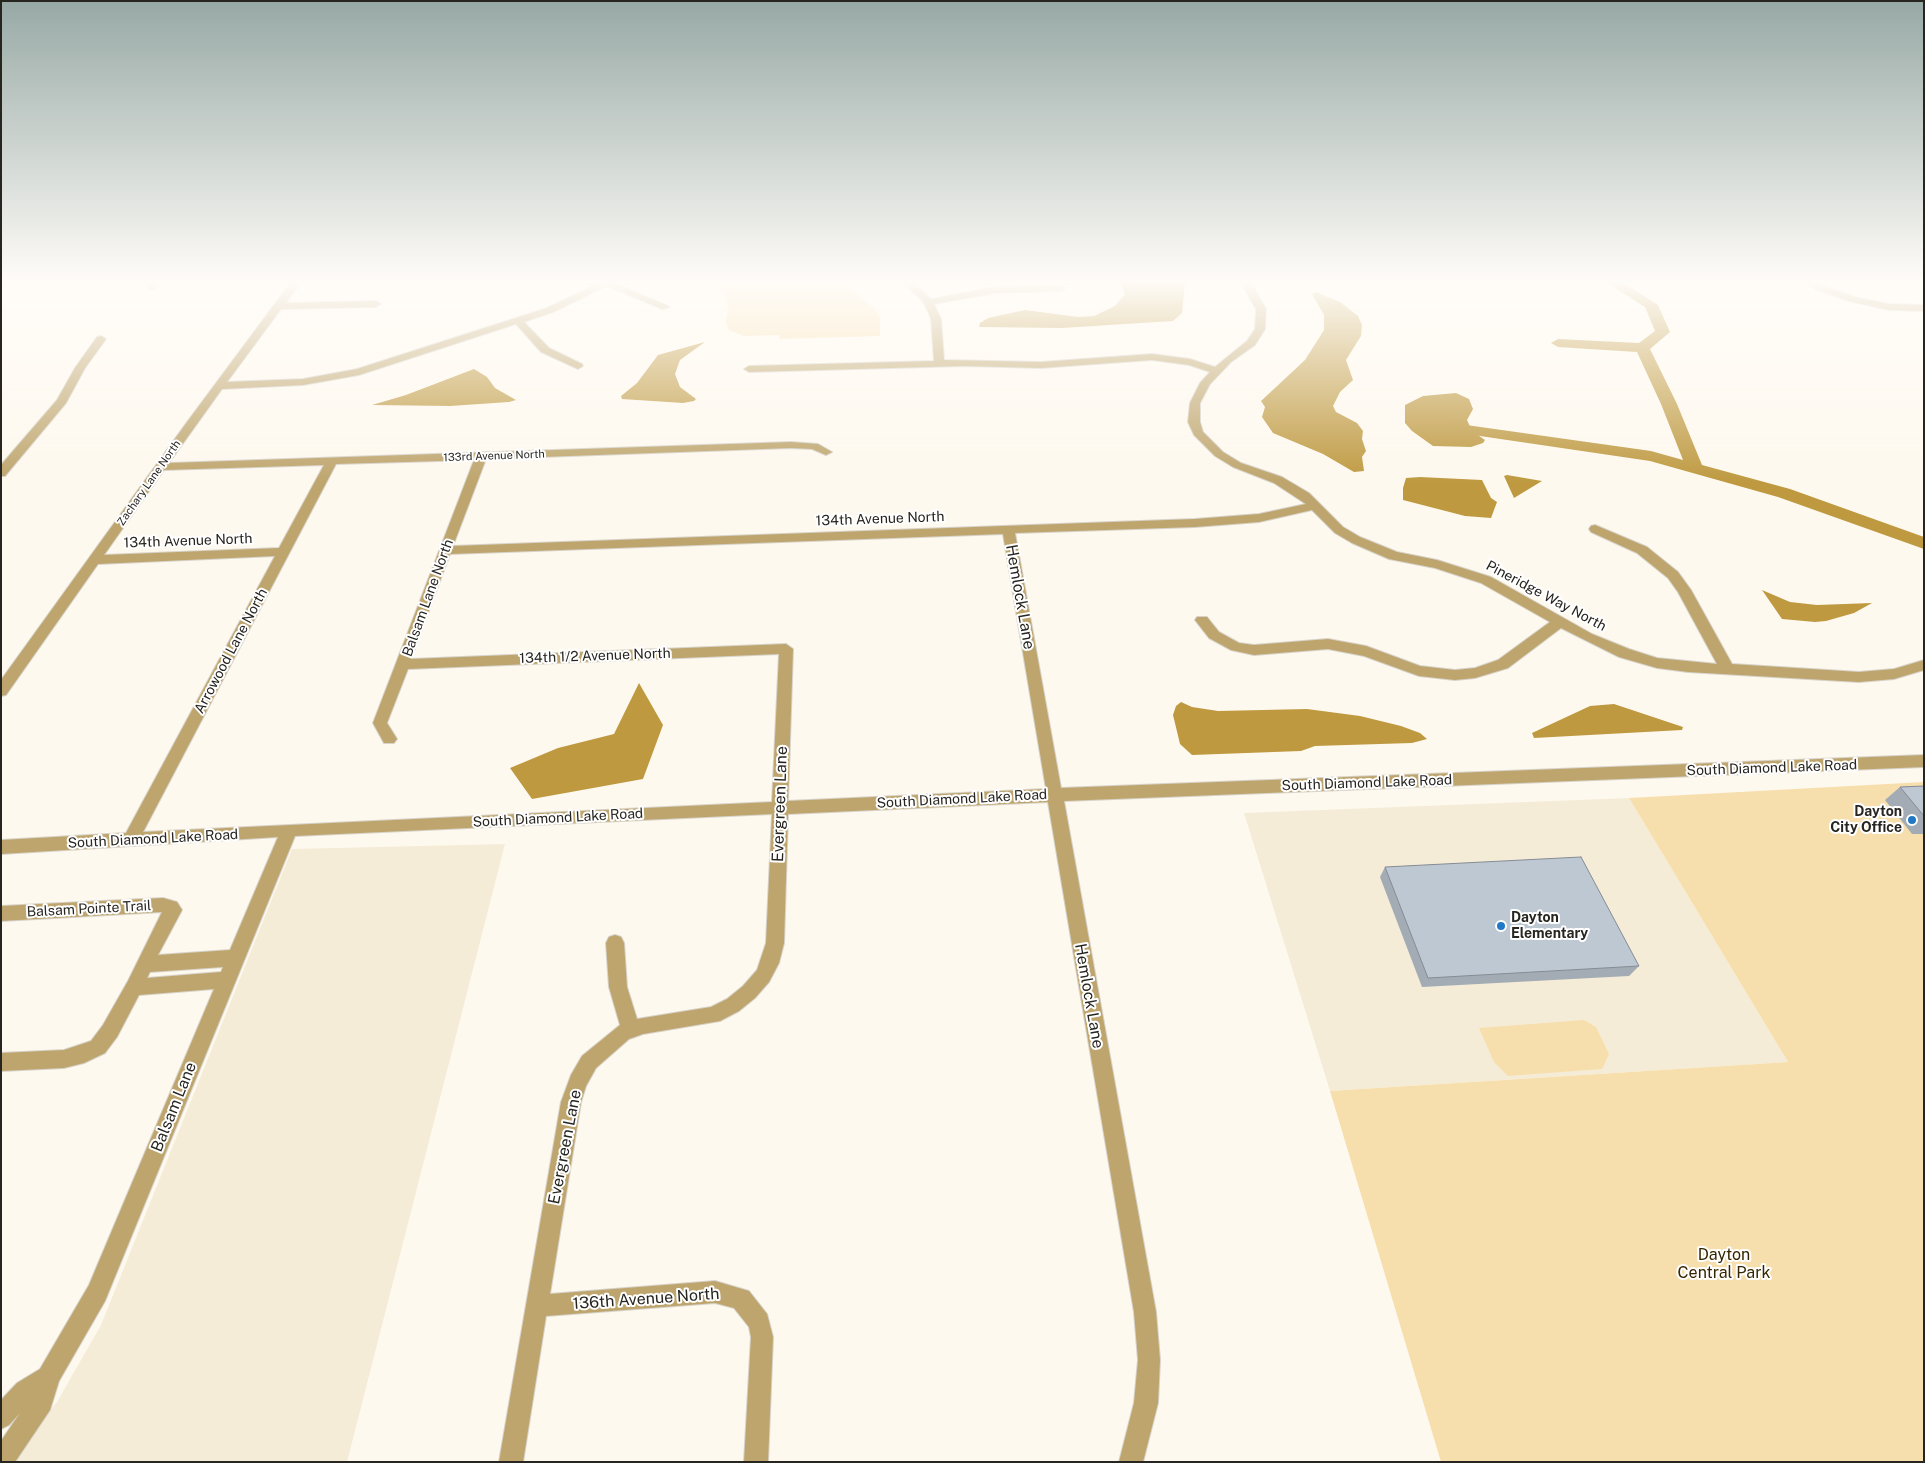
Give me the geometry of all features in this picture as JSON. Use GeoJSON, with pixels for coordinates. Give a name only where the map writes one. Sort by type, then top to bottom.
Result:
{"type":"FeatureCollection","features":[{"type":"Feature","properties":{"kind":"street"},"geometry":{"type":"LineString","coordinates":[[1,473],[6,463],[62,401],[80,368],[96,346]]}},
{"type":"Feature","properties":{"kind":"street","name":"Zachary Lane North"},"geometry":{"type":"LineString","coordinates":[[1,691],[248,346]]}},
{"type":"Feature","properties":{"kind":"street"},"geometry":{"type":"LineString","coordinates":[[219,386],[303,382],[359,372],[435,346]]}},
{"type":"Feature","properties":{"kind":"street"},"geometry":{"type":"LineString","coordinates":[[542,346],[546,350],[578,366]]}},
{"type":"Feature","properties":{"kind":"street"},"geometry":{"type":"LineString","coordinates":[[938,346],[940,364]]}},
{"type":"Feature","properties":{"kind":"street","name":"Pineridge Way North"},"geometry":{"type":"LineString","coordinates":[[1246,346],[1215,370],[1195,403],[1194,422],[1198,433],[1219,454],[1237,465],[1278,480],[1305,496],[1339,530],[1356,540],[1394,556],[1437,564],[1486,580],[1560,622],[1624,653],[1657,663],[1859,677],[1894,674],[1924,665]]}},
{"type":"Feature","properties":{"kind":"street"},"geometry":{"type":"LineString","coordinates":[[749,369],[940,364],[1041,365],[1152,356],[1181,360],[1215,370]]}},
{"type":"Feature","properties":{"kind":"street","name":"133rd Avenue North"},"geometry":{"type":"LineString","coordinates":[[160,467],[790,445],[814,446],[826,452]]}},
{"type":"Feature","properties":{"kind":"street","name":"Balsam Lane North"},"geometry":{"type":"LineString","coordinates":[[390,739],[380,723],[404,664],[481,456]]}},
{"type":"Feature","properties":{"kind":"street","name":"Arrowood Lane North"},"geometry":{"type":"LineString","coordinates":[[130,841],[332,461]]}},
{"type":"Feature","properties":{"kind":"street","name":"134th Avenue North"},"geometry":{"type":"LineString","coordinates":[[446,550],[1232,521],[1268,516],[1314,506]]}},
{"type":"Feature","properties":{"kind":"street","name":"Hemlock Lane"},"geometry":{"type":"LineString","coordinates":[[1008,529],[1145,1312],[1149,1360],[1146,1403],[1130,1462]]}},
{"type":"Feature","properties":{"kind":"street"},"geometry":{"type":"LineString","coordinates":[[1596,529],[1642,550],[1673,575],[1684,590],[1727,669]]}},
{"type":"Feature","properties":{"kind":"street","name":"134th Avenue North"},"geometry":{"type":"LineString","coordinates":[[94,560],[283,552]]}},
{"type":"Feature","properties":{"kind":"street"},"geometry":{"type":"LineString","coordinates":[[1202,620],[1214,635],[1236,647],[1254,650],[1310,644],[1346,646],[1419,671],[1455,675],[1475,673],[1503,664],[1560,622]]}},
{"type":"Feature","properties":{"kind":"street","name":"134th 1/2 Avenue North"},"geometry":{"type":"LineString","coordinates":[[404,664],[786,649]]}},
{"type":"Feature","properties":{"kind":"street","name":"Evergreen Lane"},"geometry":{"type":"LineString","coordinates":[[511,1462],[571,1102],[578,1082],[589,1062],[605,1046],[631,1030],[663,1022],[692,1020],[713,1015],[733,1005],[749,992],[763,976],[770,963],[774,943],[786,649]]}},
{"type":"Feature","properties":{"kind":"street","name":"South Diamond Lake Road"},"geometry":{"type":"LineString","coordinates":[[1,847],[130,841],[289,830],[1055,795],[1924,761]]}},
{"type":"Feature","properties":{"kind":"street","name":"Balsam Lane"},"geometry":{"type":"LineString","coordinates":[[1,1462],[42,1402],[48,1377],[97,1293],[289,830]]}},
{"type":"Feature","properties":{"kind":"street","name":"Balsam Pointe Trail"},"geometry":{"type":"LineString","coordinates":[[1,914],[169,906],[173,908],[172,913],[162,926],[134,986],[107,1036],[91,1051],[64,1059],[1,1062]]}},
{"type":"Feature","properties":{"kind":"street"},"geometry":{"type":"LineString","coordinates":[[615,943],[618,987],[631,1030]]}},
{"type":"Feature","properties":{"kind":"street"},"geometry":{"type":"LineString","coordinates":[[144,964],[236,958]]}},
{"type":"Feature","properties":{"kind":"street"},"geometry":{"type":"LineString","coordinates":[[134,986],[227,980]]}},
{"type":"Feature","properties":{"kind":"street","name":"136th Avenue North"},"geometry":{"type":"LineString","coordinates":[[536,1306],[715,1292],[740,1299],[751,1309],[759,1322],[762,1338],[756,1462]]}},
{"type":"Feature","properties":{"kind":"street","name":"Balsam Lane"},"geometry":{"type":"LineString","coordinates":[[1,1417],[25,1391],[48,1377]]}},
{"type":"Feature","properties":{"kind":"shaded area"},"geometry":{"type":"Polygon","coordinates":[[[690,346],[699,346],[680,360],[675,374],[680,387],[696,399],[694,401],[683,403],[622,399],[621,396],[637,383],[658,355],[690,346]]]}},
{"type":"Feature","properties":{"kind":"shaded area"},"geometry":{"type":"Polygon","coordinates":[[[1314,346],[1355,346],[1346,360],[1353,380],[1340,392],[1333,406],[1336,412],[1357,423],[1363,431],[1362,439],[1366,451],[1362,457],[1364,471],[1354,472],[1323,454],[1273,433],[1262,417],[1265,407],[1261,401],[1305,360],[1314,346]]]}},
{"type":"Feature","properties":{"kind":"shaded area"},"geometry":{"type":"Polygon","coordinates":[[[474,369],[487,377],[495,388],[516,400],[450,406],[372,405],[406,395],[474,369]]]}},
{"type":"Feature","properties":{"kind":"shaded area"},"geometry":{"type":"Polygon","coordinates":[[[1456,393],[1469,399],[1473,409],[1467,420],[1472,431],[1485,440],[1483,443],[1471,447],[1433,446],[1412,431],[1405,423],[1405,405],[1423,396],[1456,393]]]}},
{"type":"Feature","properties":{"kind":"shaded area"},"geometry":{"type":"Polygon","coordinates":[[[1504,476],[1542,481],[1514,498],[1504,476]]]}},
{"type":"Feature","properties":{"kind":"shaded area"},"geometry":{"type":"Polygon","coordinates":[[[1406,478],[1482,480],[1491,498],[1497,502],[1491,518],[1465,516],[1403,500],[1403,488],[1406,478]]]}},
{"type":"Feature","properties":{"kind":"shaded area"},"geometry":{"type":"Polygon","coordinates":[[[1762,590],[1790,602],[1817,605],[1872,603],[1854,613],[1826,621],[1782,619],[1762,590]]]}},
{"type":"Feature","properties":{"kind":"shaded area"},"geometry":{"type":"Polygon","coordinates":[[[639,683],[663,725],[643,779],[532,799],[510,768],[558,748],[614,734],[639,683]]]}},
{"type":"Feature","properties":{"kind":"shaded area"},"geometry":{"type":"Polygon","coordinates":[[[1181,702],[1192,707],[1218,711],[1307,709],[1360,716],[1401,726],[1420,733],[1427,739],[1412,743],[1315,746],[1301,751],[1192,755],[1180,744],[1173,715],[1176,706],[1181,702]]]}},
{"type":"Feature","properties":{"kind":"shaded area"},"geometry":{"type":"Polygon","coordinates":[[[1614,704],[1683,727],[1682,730],[1534,738],[1532,733],[1590,706],[1614,704]]]}},
{"type":"Feature","properties":{"kind":"shaded area"},"geometry":{"type":"Polygon","coordinates":[[[1629,798],[1788,1062],[1330,1091],[1244,813],[1629,798]]]}},
{"type":"Feature","properties":{"kind":"shaded area"},"geometry":{"type":"Polygon","coordinates":[[[505,844],[347,1462],[7,1462],[57,1402],[101,1325],[292,849],[505,844]]]}},
{"type":"Feature","properties":{"kind":"green space","name":"Dayton Central Park"},"geometry":{"type":"Polygon","coordinates":[[[1924,782],[1924,1462],[1441,1462],[1330,1091],[1788,1062],[1629,798],[1924,782]]]}},
{"type":"Feature","properties":{"kind":"green space"},"geometry":{"type":"Polygon","coordinates":[[[1584,1020],[1596,1027],[1609,1054],[1602,1069],[1508,1076],[1494,1062],[1479,1028],[1584,1020]]]}},
{"type":"Feature","properties":{"kind":"building"},"geometry":{"type":"Polygon","coordinates":[[[1924,786],[1924,816],[1900,787],[1924,786]]]}},
{"type":"Feature","properties":{"kind":"building","name":"Dayton Elementary"},"geometry":{"type":"Polygon","coordinates":[[[1581,857],[1639,966],[1428,978],[1385,867],[1581,857]]]}},
{"type":"Feature","properties":{"kind":"waterway"},"geometry":{"type":"LineString","coordinates":[[1613,346],[1642,348]]}},
{"type":"Feature","properties":{"kind":"waterway"},"geometry":{"type":"LineString","coordinates":[[1642,348],[1669,404],[1695,468]]}},
{"type":"Feature","properties":{"kind":"waterway"},"geometry":{"type":"LineString","coordinates":[[1452,428],[1651,456],[1784,493],[1924,543]]}},
{"type":"Feature","properties":{"kind":"place","name":"Dayton City Office"},"geometry":{"type":"Point","coordinates":[1912,820]}},
{"type":"Feature","properties":{"kind":"place","name":"Dayton Elementary"},"geometry":{"type":"Point","coordinates":[1501,926]}}]}
